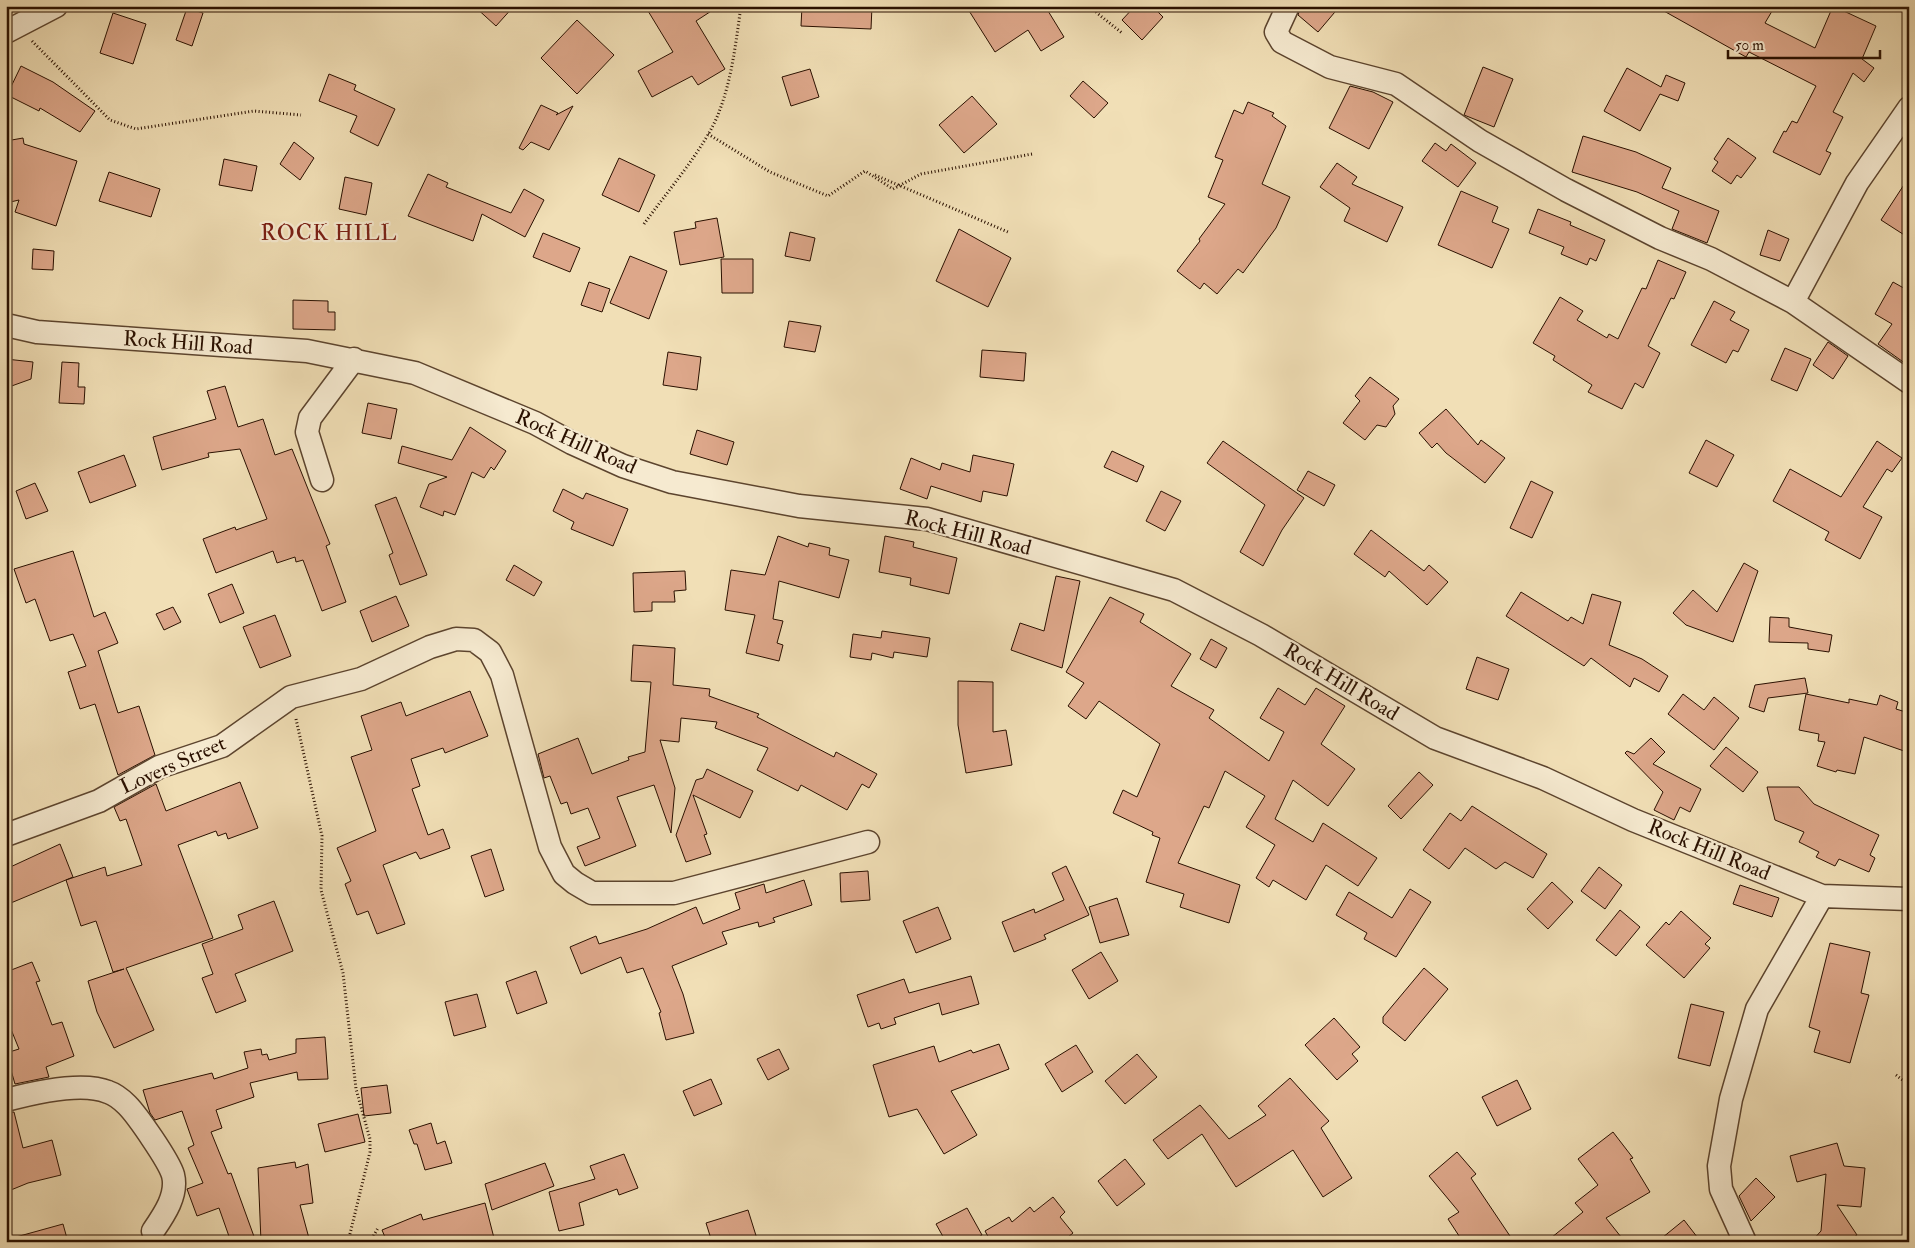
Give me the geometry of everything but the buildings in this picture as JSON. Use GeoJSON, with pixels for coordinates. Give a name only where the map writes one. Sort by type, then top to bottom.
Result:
{"type":"FeatureCollection","features":[{"type":"Feature","properties":{"kind":"street"},"geometry":{"type":"LineString","coordinates":[[12,29],[56,6]]}},
{"type":"Feature","properties":{"kind":"street"},"geometry":{"type":"LineString","coordinates":[[1288,6],[1276,32],[1282,42],[1330,67],[1396,84],[1480,141],[1566,190],[1660,238],[1711,259],[1793,302],[1909,382]]}},
{"type":"Feature","properties":{"kind":"street"},"geometry":{"type":"LineString","coordinates":[[1793,302],[1857,183],[1909,108]]}},
{"type":"Feature","properties":{"kind":"street","name":"Rock Hill Road"},"geometry":{"type":"LineString","coordinates":[[6,325],[38,332],[307,351],[354,359],[423,376],[535,423],[572,443],[623,466],[672,482],[799,506],[926,519],[1174,590],[1261,635],[1435,738],[1543,778],[1633,820],[1822,896],[1909,899]]}},
{"type":"Feature","properties":{"kind":"street"},"geometry":{"type":"LineString","coordinates":[[322,480],[307,432],[310,418],[354,359]]}},
{"type":"Feature","properties":{"kind":"street","name":"Lovers Street"},"geometry":{"type":"LineString","coordinates":[[6,835],[99,801],[159,767],[222,746],[291,697],[360,679],[430,646],[456,639],[474,640],[490,652],[502,675],[550,847],[564,874],[574,884],[592,893],[674,893],[868,842]]}},
{"type":"Feature","properties":{"kind":"street"},"geometry":{"type":"LineString","coordinates":[[1745,1242],[1721,1189],[1719,1166],[1731,1099],[1757,1009],[1822,896]]}},
{"type":"Feature","properties":{"kind":"street"},"geometry":{"type":"LineString","coordinates":[[6,1100],[34,1092],[71,1087],[107,1091],[126,1104],[166,1160],[173,1175],[172,1191],[166,1212],[153,1231]]}},
{"type":"Feature","properties":{"kind":"path"},"geometry":{"type":"LineString","coordinates":[[644,224],[708,134],[719,112],[736,40],[741,6]]}},
{"type":"Feature","properties":{"kind":"path"},"geometry":{"type":"LineString","coordinates":[[1092,6],[1097,13],[1122,33]]}},
{"type":"Feature","properties":{"kind":"path"},"geometry":{"type":"LineString","coordinates":[[12,29],[110,120],[136,129],[254,111],[301,115]]}},
{"type":"Feature","properties":{"kind":"path"},"geometry":{"type":"LineString","coordinates":[[708,134],[770,172],[828,196],[865,171]]}},
{"type":"Feature","properties":{"kind":"path"},"geometry":{"type":"LineString","coordinates":[[865,171],[894,189],[921,174],[1032,154]]}},
{"type":"Feature","properties":{"kind":"path"},"geometry":{"type":"LineString","coordinates":[[865,171],[1008,232]]}},
{"type":"Feature","properties":{"kind":"path"},"geometry":{"type":"LineString","coordinates":[[291,697],[322,836],[321,890],[343,973],[356,1089],[370,1139],[370,1152],[348,1242]]}},
{"type":"Feature","properties":{"kind":"path"},"geometry":{"type":"LineString","coordinates":[[1896,1075],[1909,1086]]}},
{"type":"Feature","properties":{"kind":"path"},"geometry":{"type":"LineString","coordinates":[[370,1242],[378,1228]]}},
{"type":"Feature","properties":{"kind":"district","name":"ROCK HILL"},"geometry":{"type":"Point","coordinates":[329,233]}}]}
